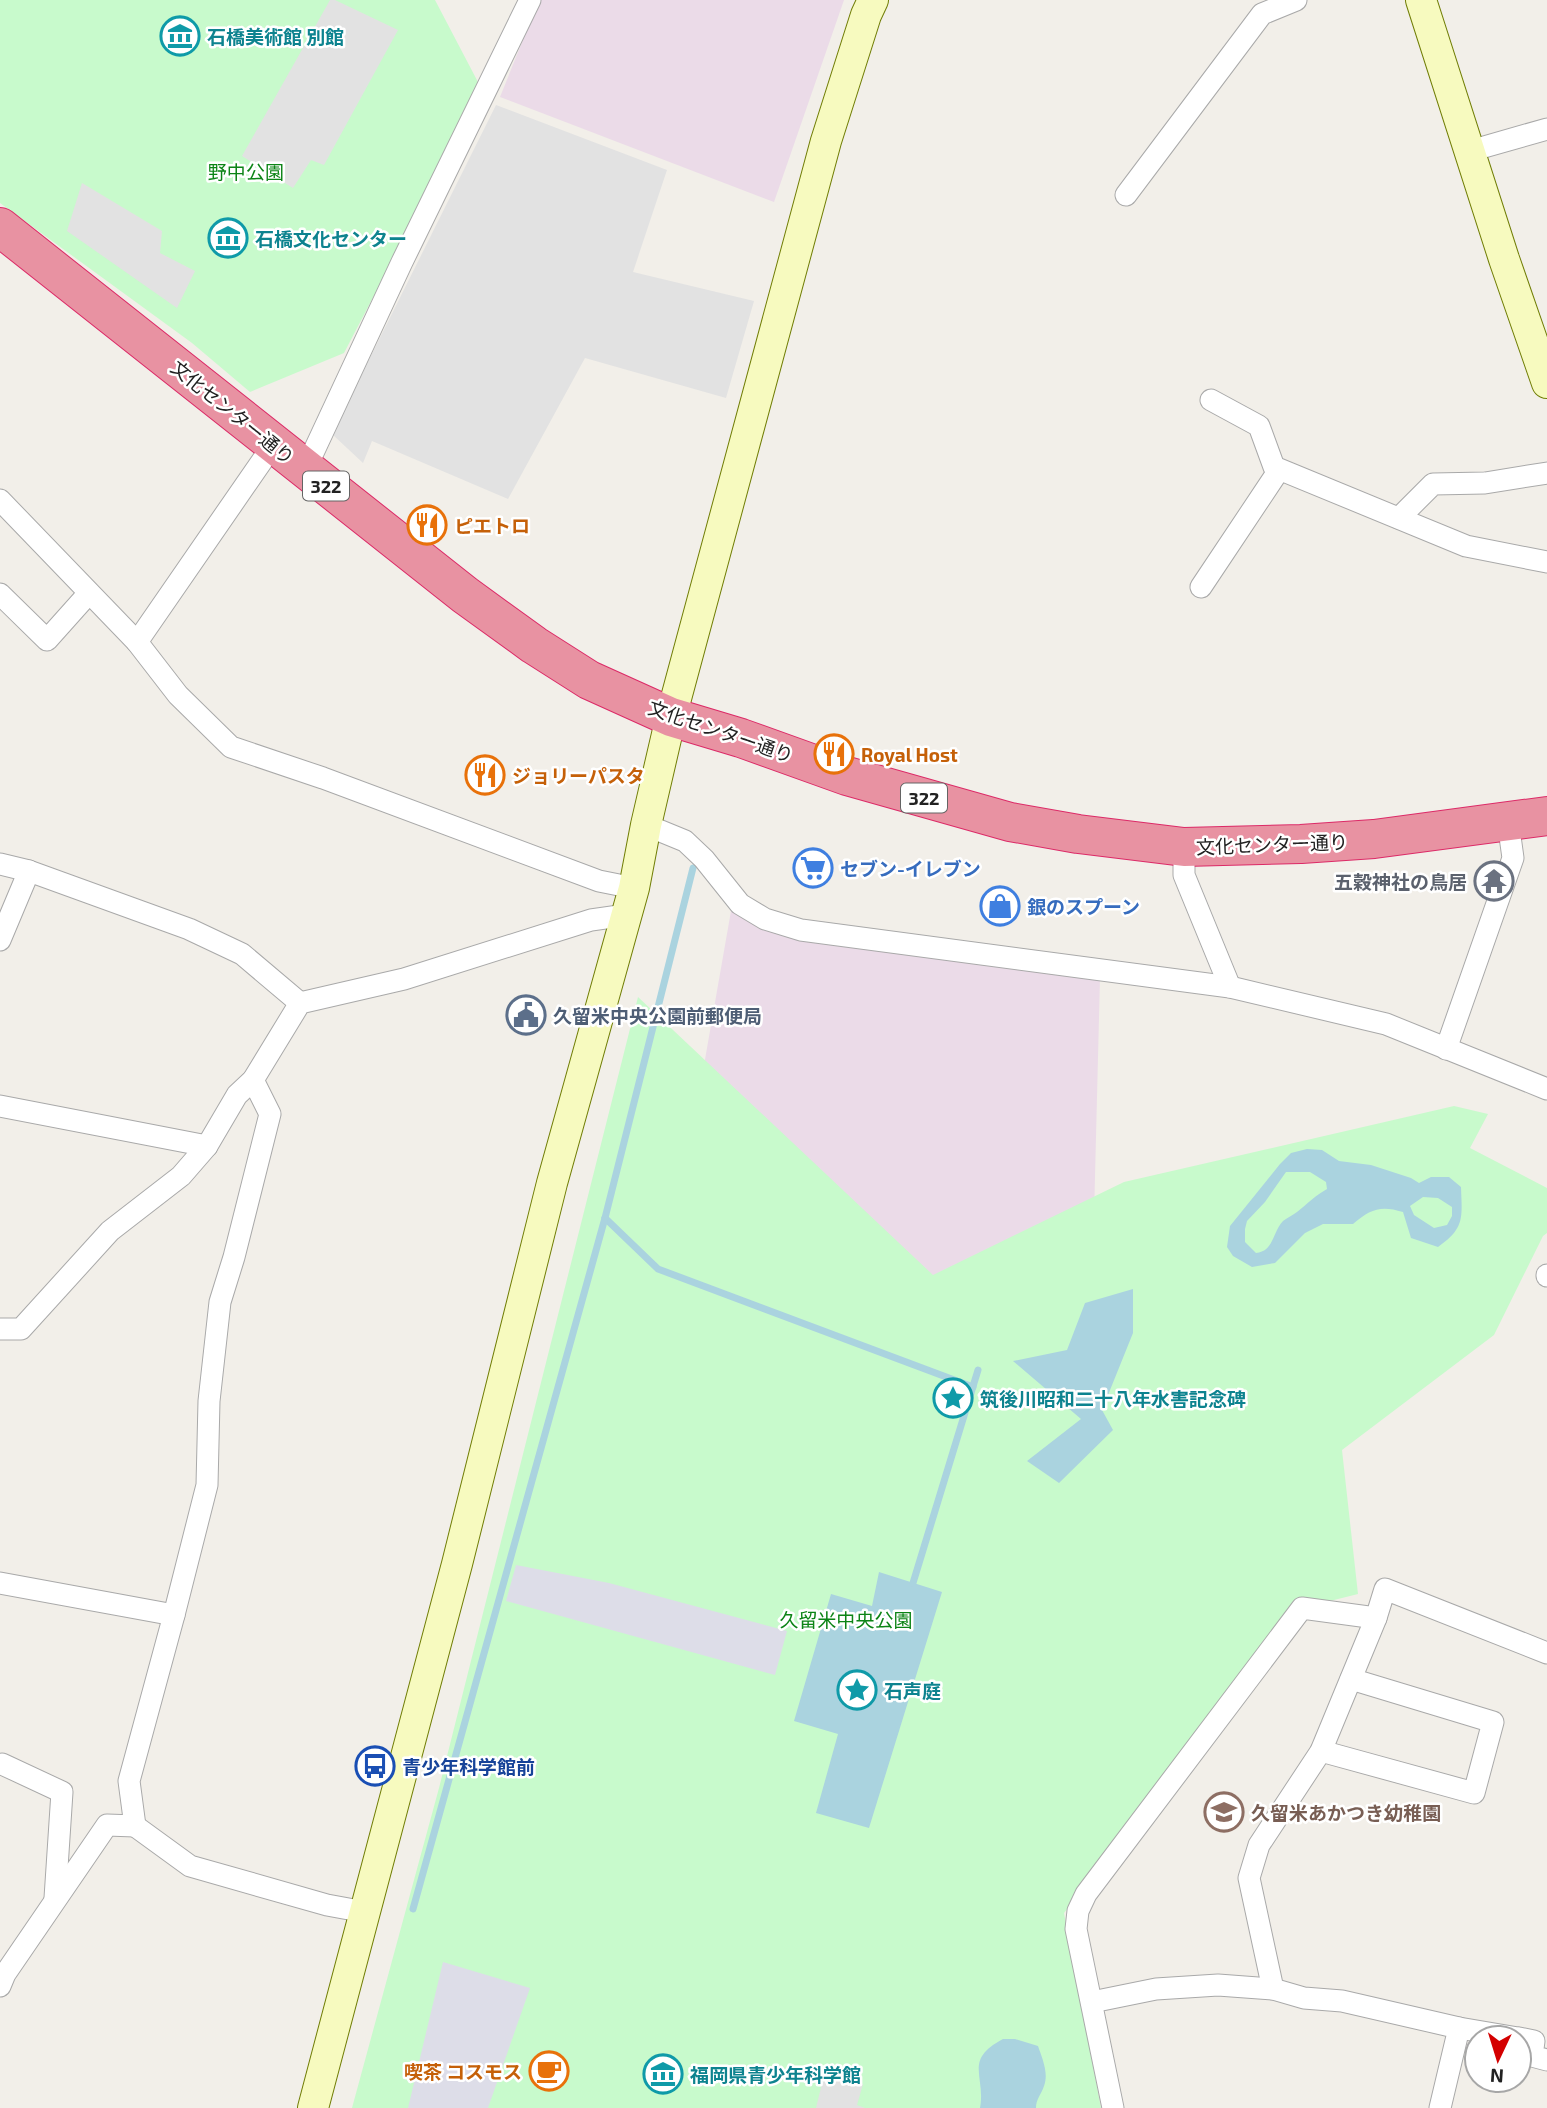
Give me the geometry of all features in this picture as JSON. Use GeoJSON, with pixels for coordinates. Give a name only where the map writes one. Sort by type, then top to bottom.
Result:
{"type":"FeatureCollection","features":[{"type":"Feature","properties":{"kind":"highway","name":"文化センター通り"},"geometry":{"type":"LineString","coordinates":[[0,227],[465,595],[534,645],[589,680],[671,717],[847,776],[1010,822],[1078,834],[1184,847],[1374,839],[1547,816]]}},
{"type":"Feature","properties":{"kind":"street"},"geometry":{"type":"LineString","coordinates":[[305,470],[402,262],[530,0]]}},
{"type":"Feature","properties":{"kind":"street"},"geometry":{"type":"LineString","coordinates":[[313,2108],[457,1564],[552,1183],[630,901],[671,717],[826,141],[873,0]]}},
{"type":"Feature","properties":{"kind":"street"},"geometry":{"type":"LineString","coordinates":[[1126,195],[1262,14],[1296,0]]}},
{"type":"Feature","properties":{"kind":"street"},"geometry":{"type":"LineString","coordinates":[[1421,0],[1547,383]]}},
{"type":"Feature","properties":{"kind":"street"},"geometry":{"type":"LineString","coordinates":[[1470,152],[1547,129]]}},
{"type":"Feature","properties":{"kind":"street"},"geometry":{"type":"LineString","coordinates":[[1211,400],[1259,426],[1274,467],[1279,470],[1466,546],[1547,562]]}},
{"type":"Feature","properties":{"kind":"street"},"geometry":{"type":"LineString","coordinates":[[137,642],[273,445]]}},
{"type":"Feature","properties":{"kind":"street"},"geometry":{"type":"LineString","coordinates":[[1201,587],[1279,470]]}},
{"type":"Feature","properties":{"kind":"street"},"geometry":{"type":"LineString","coordinates":[[1399,519],[1433,484],[1485,483],[1547,473]]}},
{"type":"Feature","properties":{"kind":"street"},"geometry":{"type":"LineString","coordinates":[[0,500],[137,642],[178,695],[231,747],[323,778],[599,881],[630,901]]}},
{"type":"Feature","properties":{"kind":"street"},"geometry":{"type":"LineString","coordinates":[[0,594],[47,640],[89,593]]}},
{"type":"Feature","properties":{"kind":"street"},"geometry":{"type":"LineString","coordinates":[[1446,1049],[1513,858],[1508,822]]}},
{"type":"Feature","properties":{"kind":"street"},"geometry":{"type":"LineString","coordinates":[[646,825],[685,841],[704,859],[740,904],[765,919],[801,930],[1230,987],[1386,1024],[1547,1089]]}},
{"type":"Feature","properties":{"kind":"street"},"geometry":{"type":"LineString","coordinates":[[1184,847],[1184,875],[1230,987]]}},
{"type":"Feature","properties":{"kind":"street"},"geometry":{"type":"LineString","coordinates":[[0,864],[29,871],[189,929],[242,954],[300,1003]]}},
{"type":"Feature","properties":{"kind":"street"},"geometry":{"type":"LineString","coordinates":[[0,940],[29,871]]}},
{"type":"Feature","properties":{"kind":"street"},"geometry":{"type":"LineString","coordinates":[[0,1329],[21,1329],[110,1231],[181,1176],[207,1146],[237,1095],[253,1080],[300,1003],[404,979],[591,920],[630,901]]}},
{"type":"Feature","properties":{"kind":"street"},"geometry":{"type":"LineString","coordinates":[[135,1826],[129,1781],[207,1485],[209,1401],[220,1301],[234,1258],[270,1114],[253,1080]]}},
{"type":"Feature","properties":{"kind":"street"},"geometry":{"type":"LineString","coordinates":[[0,1106],[207,1146]]}},
{"type":"Feature","properties":{"kind":"street"},"geometry":{"type":"LineString","coordinates":[[0,1583],[174,1615]]}},
{"type":"Feature","properties":{"kind":"street"},"geometry":{"type":"LineString","coordinates":[[1273,1989],[1249,1878],[1259,1845],[1321,1751],[1376,1618],[1385,1589],[1547,1653]]}},
{"type":"Feature","properties":{"kind":"street"},"geometry":{"type":"LineString","coordinates":[[1113,2108],[1076,1929],[1078,1911],[1086,1894],[1302,1608],[1376,1618]]}},
{"type":"Feature","properties":{"kind":"street"},"geometry":{"type":"LineString","coordinates":[[1321,1751],[1474,1793],[1493,1722],[1351,1679]]}},
{"type":"Feature","properties":{"kind":"street"},"geometry":{"type":"LineString","coordinates":[[2,1764],[62,1792],[55,1900]]}},
{"type":"Feature","properties":{"kind":"street"},"geometry":{"type":"LineString","coordinates":[[0,1986],[5,1974],[107,1825],[135,1826],[190,1867],[327,1905],[365,1912]]}},
{"type":"Feature","properties":{"kind":"street"},"geometry":{"type":"LineString","coordinates":[[1092,2002],[1156,1989],[1218,1985],[1273,1989],[1304,1998],[1342,2001],[1463,2029]]}},
{"type":"Feature","properties":{"kind":"street"},"geometry":{"type":"LineString","coordinates":[[1440,2108],[1459,2028]]}},
{"type":"Feature","properties":{"kind":"shaded area"},"geometry":{"type":"Polygon","coordinates":[[[330,0],[398,30],[324,165],[311,160],[293,188],[242,156],[330,0]]]}},
{"type":"Feature","properties":{"kind":"shaded area"},"geometry":{"type":"Polygon","coordinates":[[[539,0],[844,0],[774,202],[500,97],[539,0]]]}},
{"type":"Feature","properties":{"kind":"shaded area"},"geometry":{"type":"Polygon","coordinates":[[[496,105],[667,170],[633,272],[754,301],[726,398],[585,358],[508,499],[372,441],[363,463],[332,434],[496,105]]]}},
{"type":"Feature","properties":{"kind":"shaded area"},"geometry":{"type":"Polygon","coordinates":[[[82,183],[162,231],[160,253],[195,271],[177,308],[67,231],[82,183]]]}},
{"type":"Feature","properties":{"kind":"shaded area"},"geometry":{"type":"Polygon","coordinates":[[[731,911],[791,931],[1100,978],[1093,1256],[982,1296],[750,1239],[700,1088],[731,911]]]}},
{"type":"Feature","properties":{"kind":"shaded area"},"geometry":{"type":"Polygon","coordinates":[[[516,1565],[609,1583],[787,1631],[775,1675],[506,1601],[516,1565]]]}},
{"type":"Feature","properties":{"kind":"shaded area"},"geometry":{"type":"Polygon","coordinates":[[[443,1962],[530,1988],[488,2108],[408,2108],[443,1962]]]}},
{"type":"Feature","properties":{"kind":"shaded area"},"geometry":{"type":"Polygon","coordinates":[[[825,2071],[863,2084],[857,2105],[865,2108],[816,2108],[825,2071]]]}},
{"type":"Feature","properties":{"kind":"green space","name":"野中公園"},"geometry":{"type":"Polygon","coordinates":[[[0,0],[435,0],[479,84],[414,219],[344,353],[250,392],[192,343],[0,203],[0,0]]]}},
{"type":"Feature","properties":{"kind":"green space","name":"久留米中央公園"},"geometry":{"type":"Polygon","coordinates":[[[638,997],[933,1275],[1124,1182],[1454,1106],[1488,1114],[1470,1148],[1547,1188],[1547,1233],[1543,1236],[1494,1335],[1342,1450],[1358,1594],[1302,1608],[1064,1913],[1101,2108],[352,2108],[439,1788],[638,997]]]}},
{"type":"Feature","properties":{"kind":"water"},"geometry":{"type":"Polygon","coordinates":[[[1307,1149],[1322,1150],[1339,1161],[1371,1165],[1419,1183],[1431,1177],[1449,1177],[1461,1187],[1460,1221],[1453,1234],[1438,1247],[1411,1238],[1403,1212],[1376,1210],[1353,1224],[1323,1224],[1305,1233],[1275,1263],[1252,1267],[1233,1256],[1227,1247],[1230,1226],[1291,1153],[1307,1149]],[[1286,1172],[1265,1202],[1247,1221],[1245,1242],[1256,1253],[1262,1252],[1270,1245],[1283,1221],[1327,1189],[1326,1182],[1310,1172],[1286,1172]],[[1423,1197],[1410,1206],[1414,1215],[1434,1228],[1447,1225],[1452,1216],[1452,1207],[1438,1198],[1423,1197]]]}},
{"type":"Feature","properties":{"kind":"water"},"geometry":{"type":"Polygon","coordinates":[[[1133,1289],[1133,1333],[1102,1410],[1113,1430],[1059,1483],[1027,1461],[1081,1419],[1013,1361],[1067,1350],[1085,1303],[1133,1289]]]}},
{"type":"Feature","properties":{"kind":"water"},"geometry":{"type":"Polygon","coordinates":[[[879,1572],[942,1592],[869,1828],[816,1813],[838,1734],[794,1721],[831,1594],[872,1606],[879,1572]]]}},
{"type":"Feature","properties":{"kind":"water"},"geometry":{"type":"Polygon","coordinates":[[[1003,2039],[1015,2039],[1038,2046],[1046,2076],[1036,2108],[980,2108],[980,2062],[983,2054],[1003,2039]]]}},
{"type":"Feature","properties":{"kind":"waterway"},"geometry":{"type":"LineString","coordinates":[[413,1909],[605,1218],[693,868]]}},
{"type":"Feature","properties":{"kind":"waterway"},"geometry":{"type":"LineString","coordinates":[[605,1218],[658,1269],[973,1387]]}},
{"type":"Feature","properties":{"kind":"waterway"},"geometry":{"type":"LineString","coordinates":[[913,1583],[978,1370]]}},
{"type":"Feature","properties":{"kind":"place","name":"石橋美術館 別館"},"geometry":{"type":"Point","coordinates":[180,36]}},
{"type":"Feature","properties":{"kind":"place","name":"石橋文化センター"},"geometry":{"type":"Point","coordinates":[228,238]}},
{"type":"Feature","properties":{"kind":"place","name":"ピエトロ"},"geometry":{"type":"Point","coordinates":[427,525]}},
{"type":"Feature","properties":{"kind":"place","name":"Royal Host"},"geometry":{"type":"Point","coordinates":[834,754]}},
{"type":"Feature","properties":{"kind":"place","name":"ジョリーパスタ"},"geometry":{"type":"Point","coordinates":[485,775]}},
{"type":"Feature","properties":{"kind":"place","name":"セブン-イレブン"},"geometry":{"type":"Point","coordinates":[813,868]}},
{"type":"Feature","properties":{"kind":"place","name":"五穀神社の鳥居"},"geometry":{"type":"Point","coordinates":[1494,881]}},
{"type":"Feature","properties":{"kind":"place","name":"銀のスプーン"},"geometry":{"type":"Point","coordinates":[1000,906]}},
{"type":"Feature","properties":{"kind":"place","name":"久留米中央公園前郵便局"},"geometry":{"type":"Point","coordinates":[526,1015]}},
{"type":"Feature","properties":{"kind":"place","name":"筑後川昭和二十八年水害記念碑"},"geometry":{"type":"Point","coordinates":[953,1398]}},
{"type":"Feature","properties":{"kind":"place","name":"石声庭"},"geometry":{"type":"Point","coordinates":[857,1690]}},
{"type":"Feature","properties":{"kind":"place","name":"青少年科学館前"},"geometry":{"type":"Point","coordinates":[375,1766]}},
{"type":"Feature","properties":{"kind":"place","name":"久留米あかつき幼稚園"},"geometry":{"type":"Point","coordinates":[1224,1812]}},
{"type":"Feature","properties":{"kind":"place","name":"喫茶 コスモス"},"geometry":{"type":"Point","coordinates":[549,2071]}},
{"type":"Feature","properties":{"kind":"place","name":"福岡県青少年科学館"},"geometry":{"type":"Point","coordinates":[663,2074]}}]}
